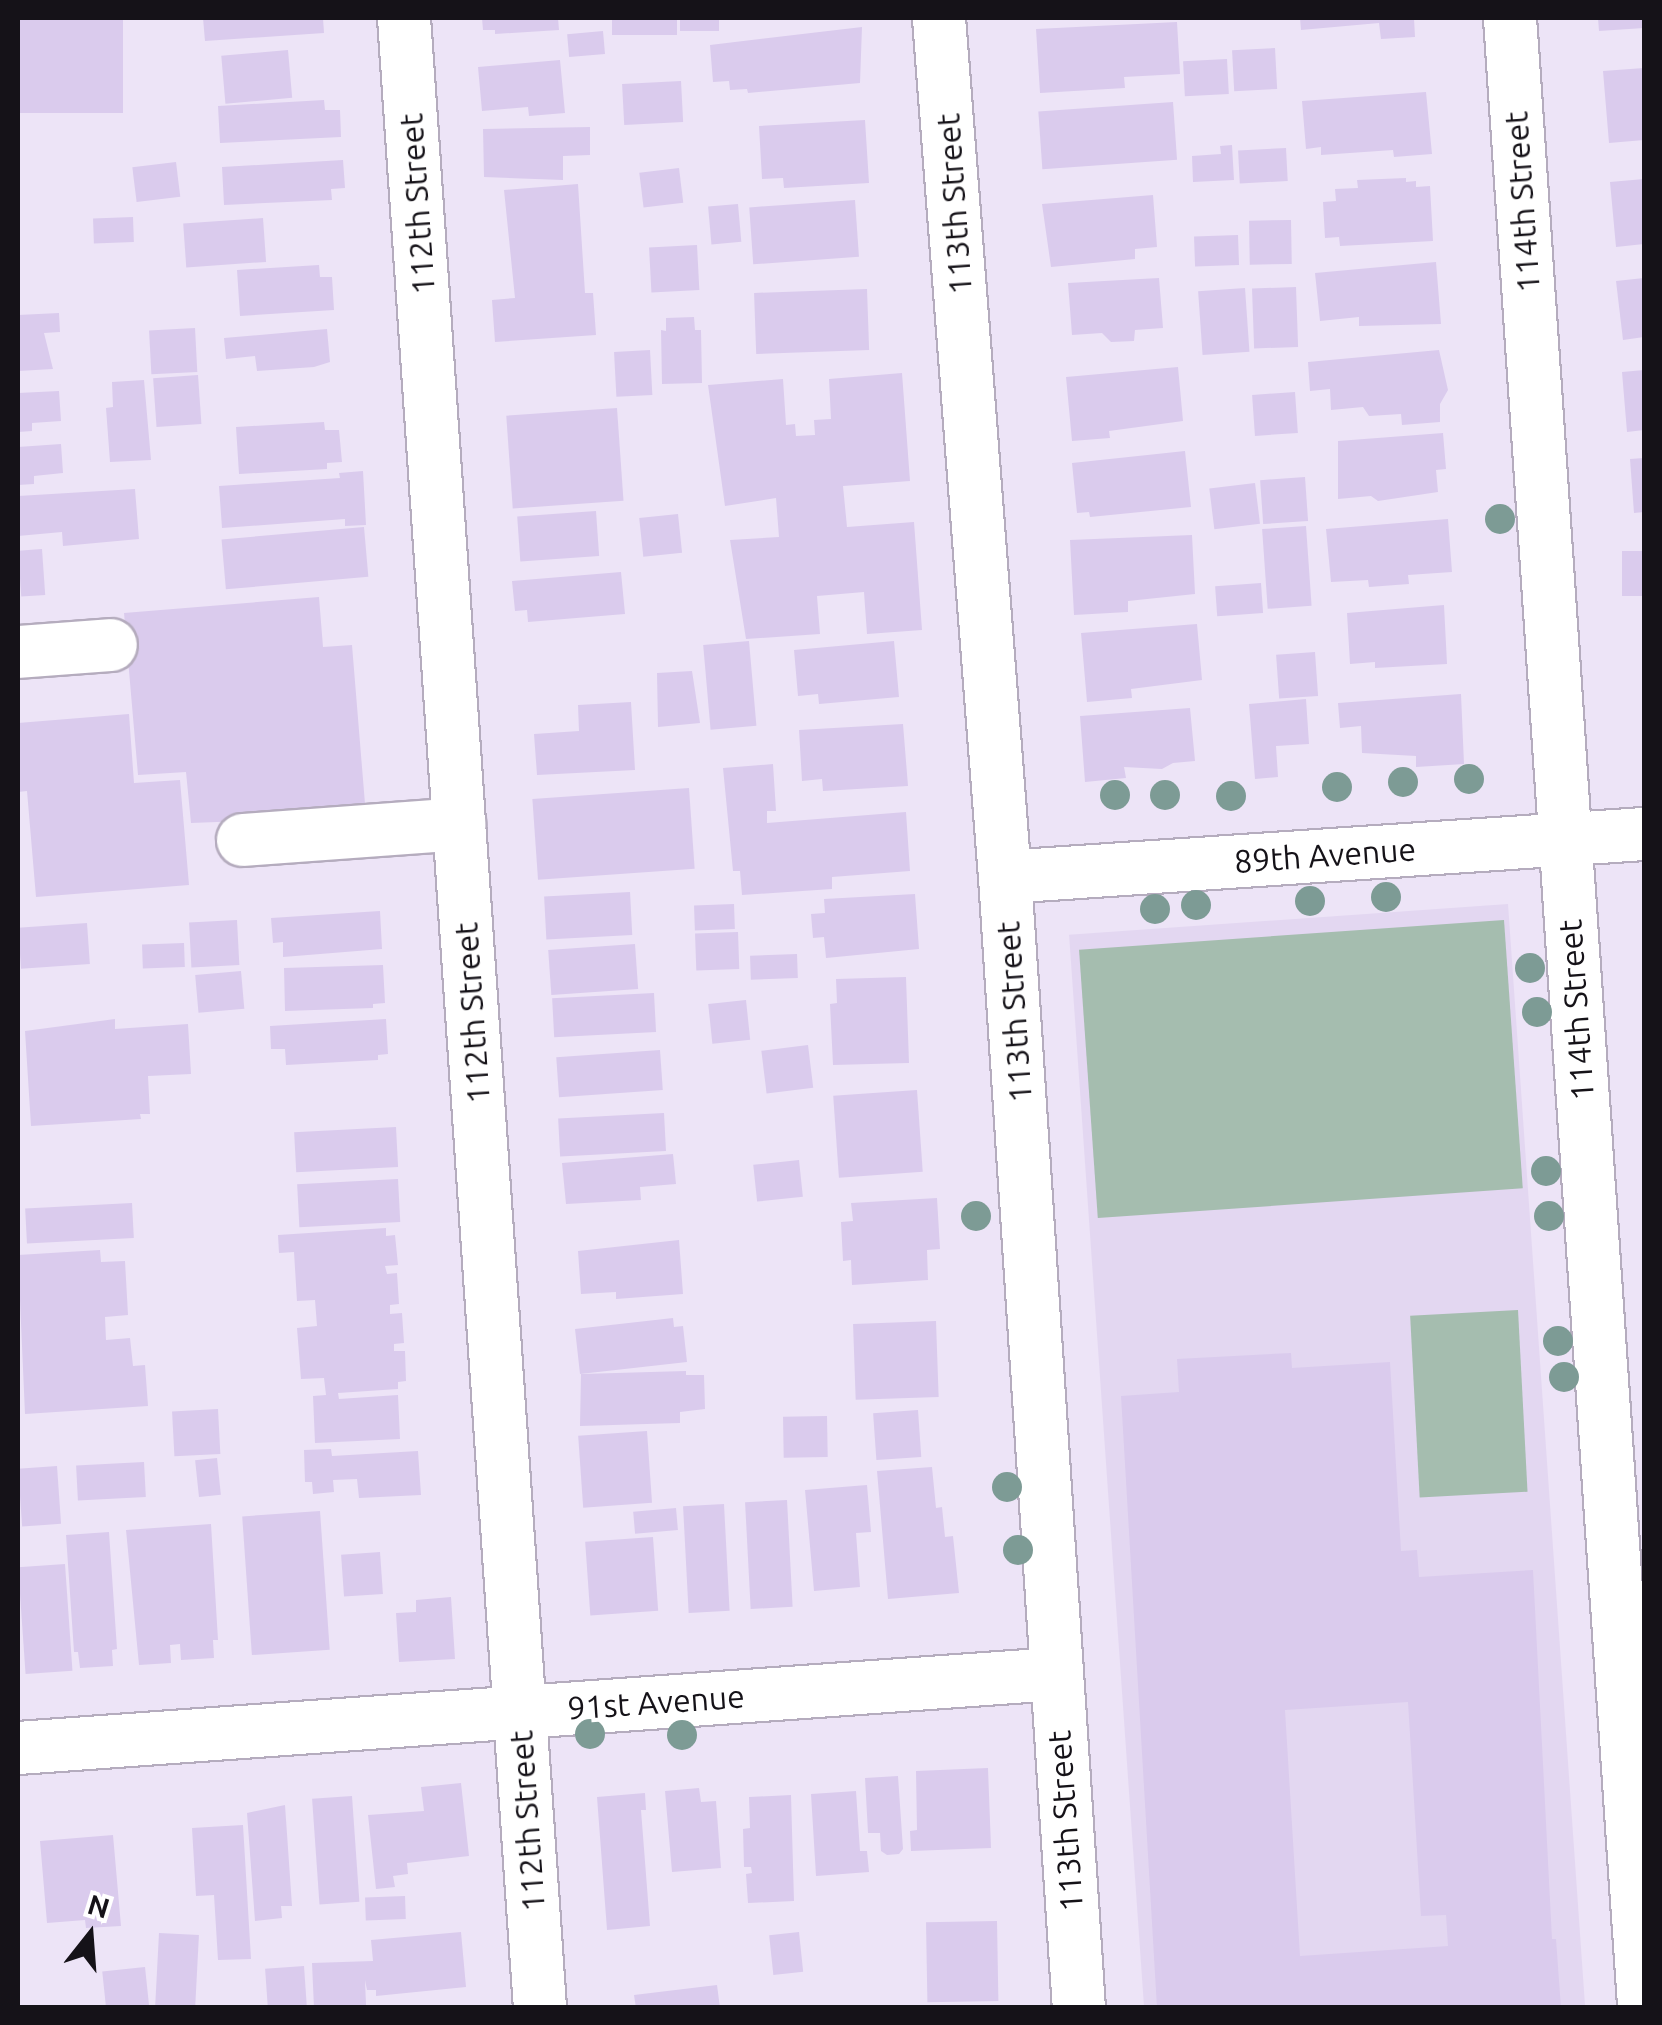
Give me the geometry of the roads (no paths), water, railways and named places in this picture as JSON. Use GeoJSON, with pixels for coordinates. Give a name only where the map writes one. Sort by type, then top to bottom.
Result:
{"type":"FeatureCollection","features":[{"type":"Feature","properties":{"kind":"street","name":"112th Street"},"geometry":{"type":"LineString","coordinates":[[404,18],[540,2008]]}},
{"type":"Feature","properties":{"kind":"street","name":"113th Street"},"geometry":{"type":"LineString","coordinates":[[939,18],[1006,877],[1078,2008]]}},
{"type":"Feature","properties":{"kind":"street","name":"114th Street"},"geometry":{"type":"LineString","coordinates":[[1510,18],[1644,2002]]}},
{"type":"Feature","properties":{"kind":"street"},"geometry":{"type":"LineString","coordinates":[[18,652],[112,645]]}},
{"type":"Feature","properties":{"kind":"street"},"geometry":{"type":"LineString","coordinates":[[243,840],[459,824]]}},
{"type":"Feature","properties":{"kind":"street","name":"89th Avenue"},"geometry":{"type":"LineString","coordinates":[[1006,877],[1644,834]]}},
{"type":"Feature","properties":{"kind":"street","name":"91st Avenue"},"geometry":{"type":"LineString","coordinates":[[18,1748],[1054,1674]]}}]}
